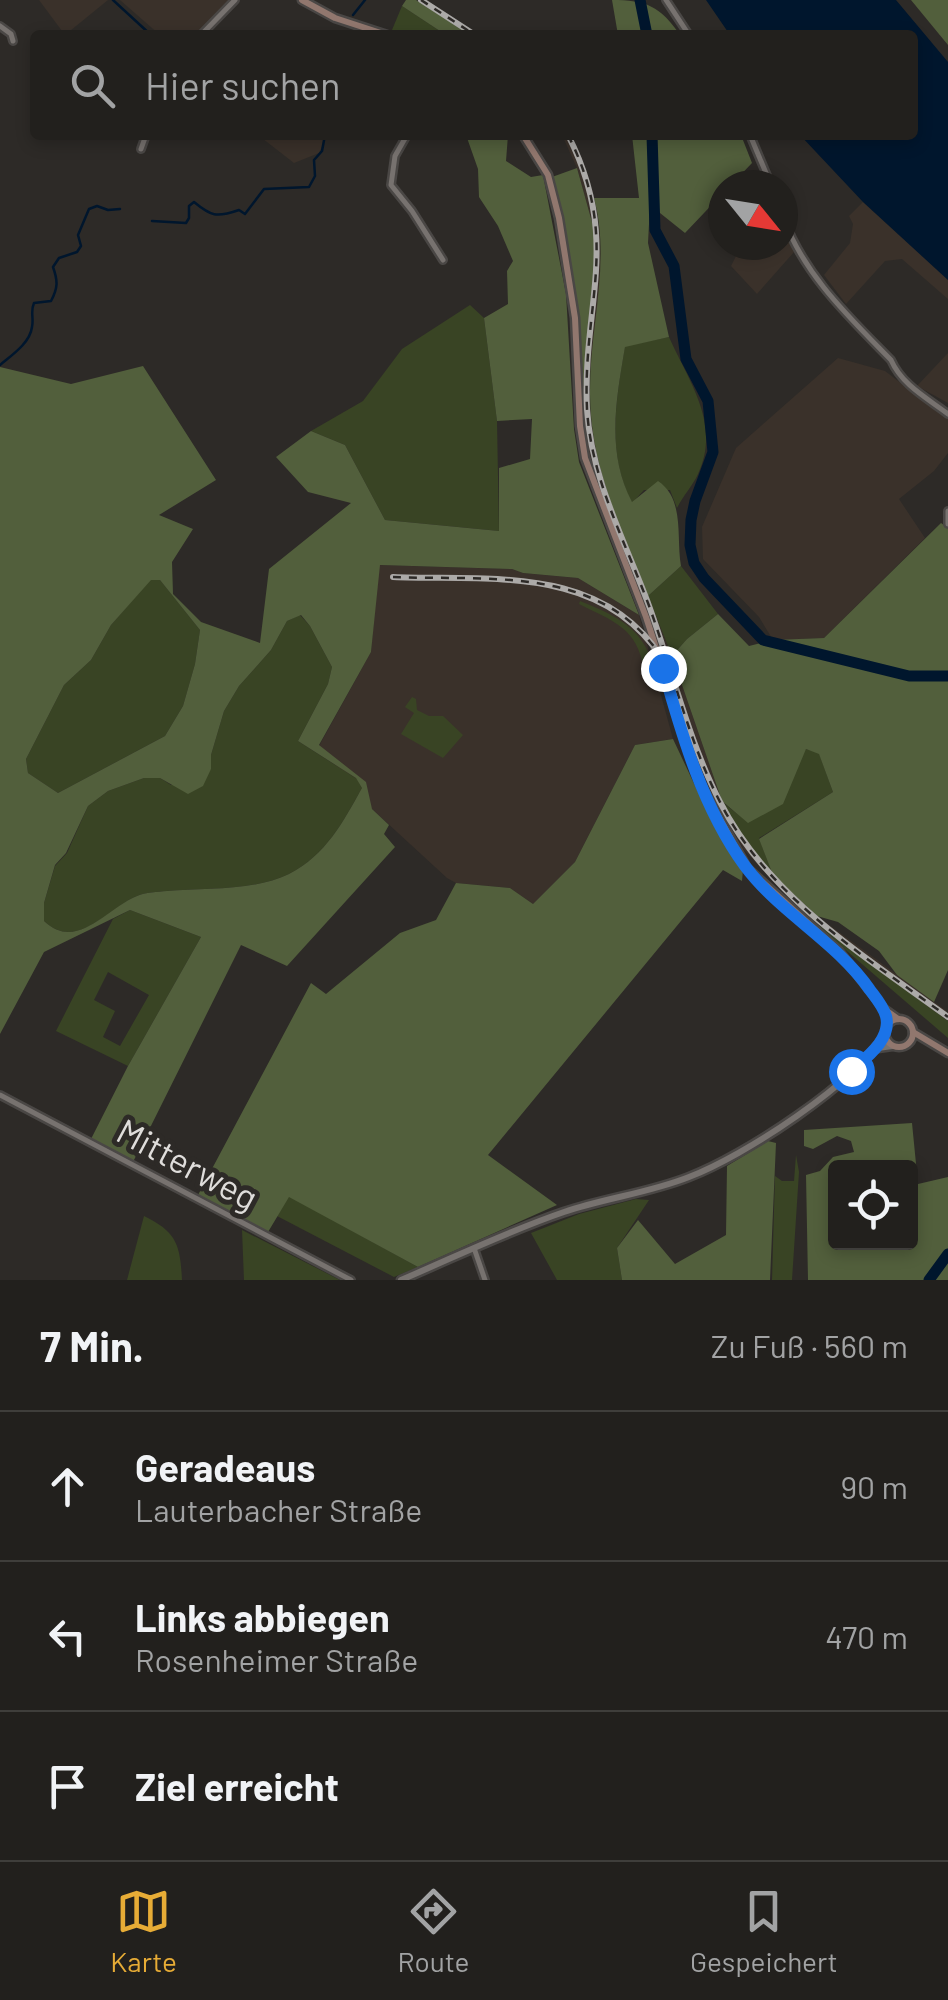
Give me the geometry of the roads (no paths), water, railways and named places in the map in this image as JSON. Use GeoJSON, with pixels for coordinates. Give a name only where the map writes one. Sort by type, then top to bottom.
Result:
{"type":"FeatureCollection","features":[{"type":"Feature","properties":{"kind":"main road"},"geometry":{"type":"LineString","coordinates":[[302,0],[364,30]]}},
{"type":"Feature","properties":{"kind":"main road"},"geometry":{"type":"LineString","coordinates":[[526,140],[548,176],[559,218],[575,318],[585,458],[646,617],[700,783],[747,868],[839,951],[884,1009],[908,1023],[926,1043],[948,1054]]}},
{"type":"Feature","properties":{"kind":"main road"},"geometry":{"type":"LineString","coordinates":[[884,1009],[888,1025],[885,1034],[892,1046],[926,1043]]}},
{"type":"Feature","properties":{"kind":"main road"},"geometry":{"type":"LineString","coordinates":[[888,1025],[898,1019]]}},
{"type":"Feature","properties":{"kind":"main road"},"geometry":{"type":"LineString","coordinates":[[909,1043],[913,1032]]}},
{"type":"Feature","properties":{"kind":"street"},"geometry":{"type":"LineString","coordinates":[[206,30],[235,0]]}},
{"type":"Feature","properties":{"kind":"street"},"geometry":{"type":"LineString","coordinates":[[666,0],[686,30]]}},
{"type":"Feature","properties":{"kind":"street"},"geometry":{"type":"LineString","coordinates":[[0,26],[11,34],[12,42]]}},
{"type":"Feature","properties":{"kind":"street"},"geometry":{"type":"LineString","coordinates":[[141,150],[144,140]]}},
{"type":"Feature","properties":{"kind":"street"},"geometry":{"type":"LineString","coordinates":[[405,140],[395,156],[391,186],[420,222],[443,260]]}},
{"type":"Feature","properties":{"kind":"street"},"geometry":{"type":"LineString","coordinates":[[752,140],[764,170]]}},
{"type":"Feature","properties":{"kind":"street"},"geometry":{"type":"LineString","coordinates":[[798,247],[828,294],[891,360],[904,380],[948,414]]}},
{"type":"Feature","properties":{"kind":"street"},"geometry":{"type":"LineString","coordinates":[[948,512],[948,524]]}},
{"type":"Feature","properties":{"kind":"street"},"geometry":{"type":"LineString","coordinates":[[401,1280],[561,1213],[670,1184],[713,1166],[785,1124],[876,1048],[885,1034]]}},
{"type":"Feature","properties":{"kind":"street"},"geometry":{"type":"LineString","coordinates":[[876,1048],[892,1046]]}},
{"type":"Feature","properties":{"kind":"street","name":"Mitterweg"},"geometry":{"type":"LineString","coordinates":[[0,1095],[351,1280]]}},
{"type":"Feature","properties":{"kind":"street"},"geometry":{"type":"LineString","coordinates":[[474,1248],[484,1280]]}},
{"type":"Feature","properties":{"kind":"water"},"geometry":{"type":"Polygon","coordinates":[[[706,0],[896,0],[948,62],[948,280],[863,202],[805,140],[918,140],[918,30],[727,30],[706,0]]]}},
{"type":"Feature","properties":{"kind":"waterway"},"geometry":{"type":"LineString","coordinates":[[113,0],[146,30]]}},
{"type":"Feature","properties":{"kind":"waterway"},"geometry":{"type":"LineString","coordinates":[[353,15],[365,0]]}},
{"type":"Feature","properties":{"kind":"waterway"},"geometry":{"type":"LineString","coordinates":[[640,0],[646,30]]}},
{"type":"Feature","properties":{"kind":"waterway"},"geometry":{"type":"LineString","coordinates":[[152,221],[186,223],[189,206],[194,202],[214,214],[239,210],[245,214],[264,189],[309,187],[315,176],[314,160],[322,151],[324,140]]}},
{"type":"Feature","properties":{"kind":"waterway"},"geometry":{"type":"LineString","coordinates":[[652,140],[655,230],[674,266],[686,359],[708,401],[713,452],[691,520],[694,563],[763,640],[909,676],[948,676]]}},
{"type":"Feature","properties":{"kind":"waterway"},"geometry":{"type":"LineString","coordinates":[[0,365],[28,338],[34,303],[51,301],[56,284],[53,267],[59,258],[77,252],[81,246],[78,235],[89,209],[120,209]]}},
{"type":"Feature","properties":{"kind":"waterway"},"geometry":{"type":"LineString","coordinates":[[929,1280],[948,1254]]}},
{"type":"Feature","properties":{"kind":"railway"},"geometry":{"type":"LineString","coordinates":[[421,0],[467,30]]}},
{"type":"Feature","properties":{"kind":"railway"},"geometry":{"type":"LineString","coordinates":[[570,140],[593,208],[596,241],[587,371],[587,409],[595,459],[709,778],[740,836],[791,896],[851,947],[948,1017]]}},
{"type":"Feature","properties":{"kind":"railway"},"geometry":{"type":"LineString","coordinates":[[393,577],[505,580],[576,592],[608,606],[637,628],[662,658]]}}]}
